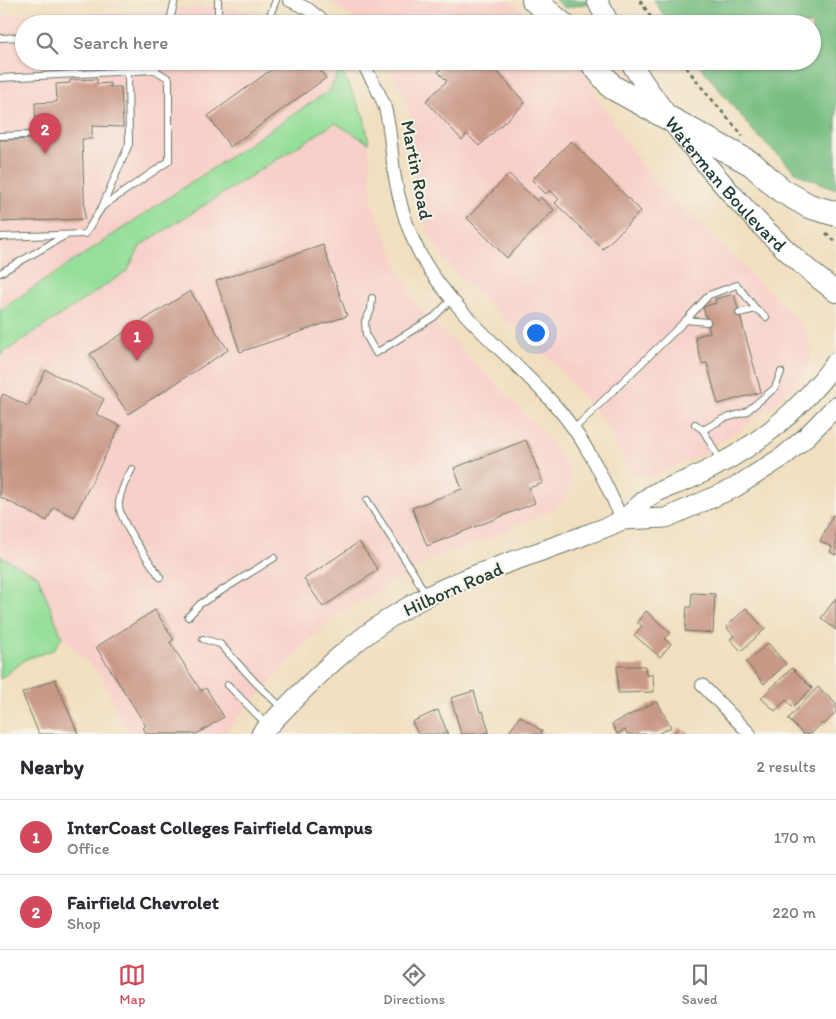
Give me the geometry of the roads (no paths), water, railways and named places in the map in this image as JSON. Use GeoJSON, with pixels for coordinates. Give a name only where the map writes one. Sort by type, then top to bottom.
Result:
{"type":"FeatureCollection","features":[{"type":"Feature","properties":{"kind":"highway"},"geometry":{"type":"LineString","coordinates":[[534,0],[552,15]]}},
{"type":"Feature","properties":{"kind":"highway"},"geometry":{"type":"LineString","coordinates":[[598,70],[612,87],[752,164],[782,190],[809,206],[831,224]]}},
{"type":"Feature","properties":{"kind":"main road"},"geometry":{"type":"LineString","coordinates":[[597,0],[604,15]]}},
{"type":"Feature","properties":{"kind":"main road","name":"Waterman Boulevard"},"geometry":{"type":"LineString","coordinates":[[636,70],[671,121],[731,194],[775,239],[836,292]]}},
{"type":"Feature","properties":{"kind":"street"},"geometry":{"type":"LineString","coordinates":[[289,0],[316,15]]}},
{"type":"Feature","properties":{"kind":"street","name":"Martin Road"},"geometry":{"type":"LineString","coordinates":[[367,70],[384,106],[391,133],[394,170],[399,197],[412,237],[423,260],[438,283],[452,299],[554,404],[574,429],[607,485],[622,520]]}},
{"type":"Feature","properties":{"kind":"street","name":"Hilborn Road"},"geometry":{"type":"LineString","coordinates":[[265,730],[321,672],[362,637],[398,612],[427,596],[460,582],[622,520],[654,494],[693,478],[742,452],[786,418],[806,398],[836,362]]}},
{"type":"Feature","properties":{"kind":"street","name":"Hilborn Road"},"geometry":{"type":"LineString","coordinates":[[622,520],[666,518],[734,488],[784,456],[805,438],[836,406]]}},
{"type":"Feature","properties":{"kind":"street"},"geometry":{"type":"LineString","coordinates":[[702,685],[750,734]]}},
{"type":"Feature","properties":{"kind":"lane"},"geometry":{"type":"LineString","coordinates":[[171,15],[175,0]]}},
{"type":"Feature","properties":{"kind":"lane"},"geometry":{"type":"LineString","coordinates":[[218,0],[218,15]]}},
{"type":"Feature","properties":{"kind":"lane"},"geometry":{"type":"LineString","coordinates":[[270,15],[276,0]]}},
{"type":"Feature","properties":{"kind":"lane"},"geometry":{"type":"LineString","coordinates":[[0,38],[15,37]]}},
{"type":"Feature","properties":{"kind":"lane"},"geometry":{"type":"LineString","coordinates":[[0,78],[156,70],[169,79],[169,161],[102,206]]}},
{"type":"Feature","properties":{"kind":"lane"},"geometry":{"type":"LineString","coordinates":[[0,237],[85,234],[102,206],[130,144],[128,72]]}},
{"type":"Feature","properties":{"kind":"lane"},"geometry":{"type":"LineString","coordinates":[[0,136],[27,135]]}},
{"type":"Feature","properties":{"kind":"lane"},"geometry":{"type":"LineString","coordinates":[[0,274],[67,235]]}},
{"type":"Feature","properties":{"kind":"lane"},"geometry":{"type":"LineString","coordinates":[[574,429],[710,295],[737,286],[756,309],[766,317]]}},
{"type":"Feature","properties":{"kind":"lane"},"geometry":{"type":"LineString","coordinates":[[372,298],[370,310],[365,321],[366,335],[376,353],[434,317],[452,299]]}},
{"type":"Feature","properties":{"kind":"lane"},"geometry":{"type":"LineString","coordinates":[[739,313],[756,309]]}},
{"type":"Feature","properties":{"kind":"lane"},"geometry":{"type":"LineString","coordinates":[[686,320],[707,322]]}},
{"type":"Feature","properties":{"kind":"lane"},"geometry":{"type":"LineString","coordinates":[[703,430],[723,419],[746,412],[775,388],[781,372]]}},
{"type":"Feature","properties":{"kind":"lane"},"geometry":{"type":"LineString","coordinates":[[695,424],[703,430],[721,463]]}},
{"type":"Feature","properties":{"kind":"lane"},"geometry":{"type":"LineString","coordinates":[[132,469],[124,485],[119,503],[120,515],[160,577]]}},
{"type":"Feature","properties":{"kind":"lane"},"geometry":{"type":"LineString","coordinates":[[367,500],[427,596]]}},
{"type":"Feature","properties":{"kind":"lane"},"geometry":{"type":"LineString","coordinates":[[188,617],[200,604],[274,558]]}},
{"type":"Feature","properties":{"kind":"lane"},"geometry":{"type":"LineString","coordinates":[[203,639],[220,644],[284,710]]}},
{"type":"Feature","properties":{"kind":"lane"},"geometry":{"type":"LineString","coordinates":[[228,685],[265,730]]}},
{"type":"Feature","properties":{"kind":"place","name":"Fairfield Chevrolet"},"geometry":{"type":"Point","coordinates":[45,154]}},
{"type":"Feature","properties":{"kind":"place","name":"InterCoast Colleges Fairfield Campus"},"geometry":{"type":"Point","coordinates":[137,361]}}]}
